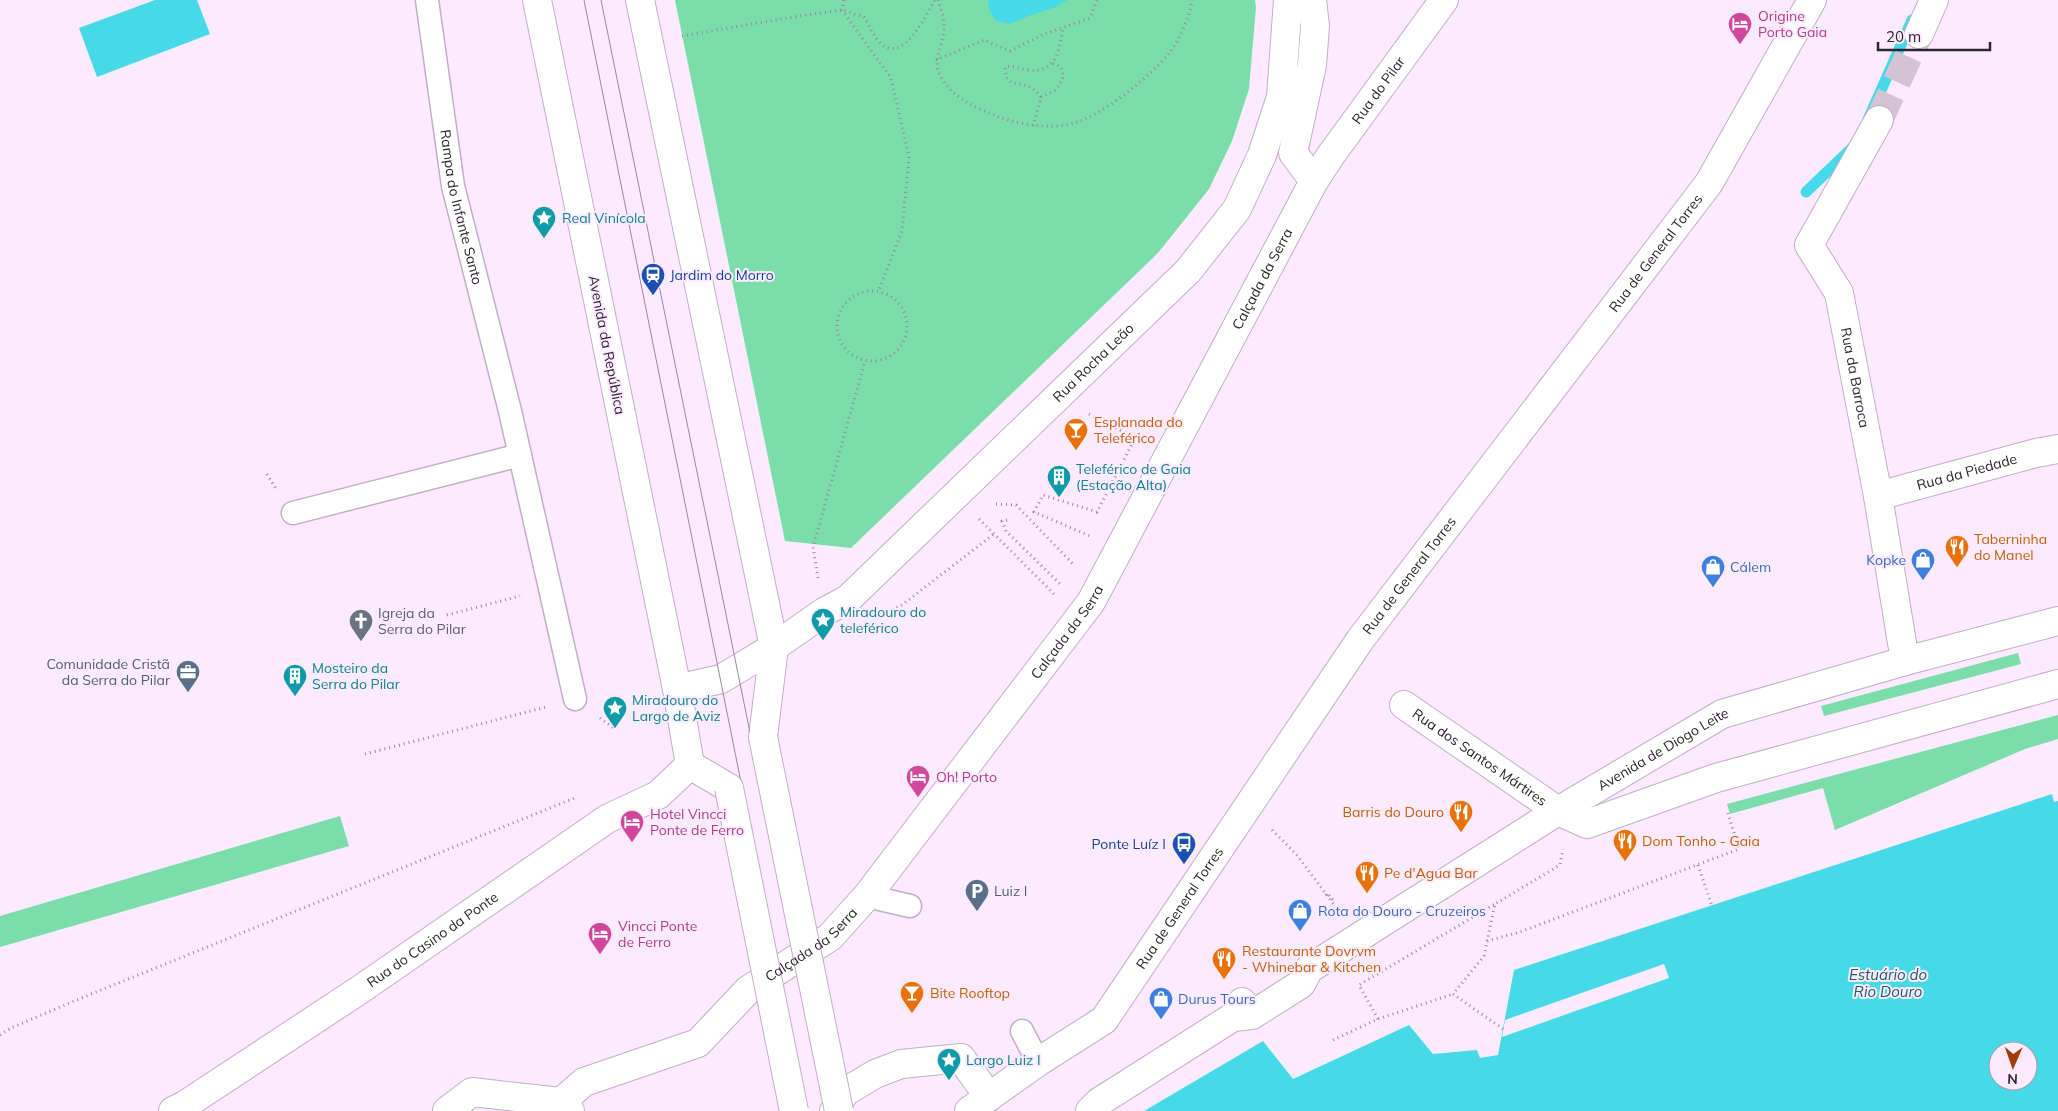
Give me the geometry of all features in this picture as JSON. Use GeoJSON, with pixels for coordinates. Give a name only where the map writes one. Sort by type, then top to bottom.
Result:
{"type":"FeatureCollection","features":[{"type":"Feature","properties":{"kind":"street","name":"Avenida da República"},"geometry":{"type":"LineString","coordinates":[[536,0],[677,690],[690,765]]}},
{"type":"Feature","properties":{"kind":"street"},"geometry":{"type":"LineString","coordinates":[[640,0],[774,647],[763,737],[838,1111]]}},
{"type":"Feature","properties":{"kind":"street","name":"Rua Rocha Leão"},"geometry":{"type":"LineString","coordinates":[[774,647],[824,612],[848,599],[1188,271],[1237,209],[1262,155],[1281,97],[1288,0]]}},
{"type":"Feature","properties":{"kind":"street"},"geometry":{"type":"LineString","coordinates":[[1312,0],[1316,26],[1312,65],[1293,153],[1314,182]]}},
{"type":"Feature","properties":{"kind":"street","name":"Rua do Pilar"},"geometry":{"type":"LineString","coordinates":[[1314,182],[1331,155],[1444,0]]}},
{"type":"Feature","properties":{"kind":"street","name":"Rua de General Torres"},"geometry":{"type":"LineString","coordinates":[[979,1104],[1038,1062],[1104,1020],[1360,640],[1708,183],[1812,0]]}},
{"type":"Feature","properties":{"kind":"street"},"geometry":{"type":"LineString","coordinates":[[1919,34],[1934,0]]}},
{"type":"Feature","properties":{"kind":"street","name":"Rua da Barroca"},"geometry":{"type":"LineString","coordinates":[[1879,120],[1809,245],[1839,293],[1878,496],[1905,661]]}},
{"type":"Feature","properties":{"kind":"street","name":"Calçada da Serra"},"geometry":{"type":"LineString","coordinates":[[566,1106],[584,1082],[698,1043],[748,990],[830,937],[867,896],[1091,602],[1314,182]]}},
{"type":"Feature","properties":{"kind":"street","name":"Rua da Piedade"},"geometry":{"type":"LineString","coordinates":[[1878,496],[2036,453],[2058,450]]}},
{"type":"Feature","properties":{"kind":"street","name":"Avenida de Diogo Leite"},"geometry":{"type":"LineString","coordinates":[[1090,1111],[1099,1102],[1233,1017],[1243,1000],[1292,970],[1309,969],[1558,810],[1722,714],[1905,661],[2058,621]]}},
{"type":"Feature","properties":{"kind":"street"},"geometry":{"type":"LineString","coordinates":[[677,690],[721,679],[774,647]]}},
{"type":"Feature","properties":{"kind":"street","name":"Rua dos Santos Mártires"},"geometry":{"type":"LineString","coordinates":[[1404,705],[1558,810],[1587,824],[1716,778],[2058,684]]}},
{"type":"Feature","properties":{"kind":"street"},"geometry":{"type":"LineString","coordinates":[[690,765],[729,788],[794,1111]]}},
{"type":"Feature","properties":{"kind":"street","name":"Rua do Casino da Ponte"},"geometry":{"type":"LineString","coordinates":[[173,1111],[361,989],[607,819],[658,795],[690,765]]}},
{"type":"Feature","properties":{"kind":"street"},"geometry":{"type":"LineString","coordinates":[[834,1111],[845,1092],[875,1074],[901,1064],[960,1058],[979,1104]]}},
{"type":"Feature","properties":{"kind":"street"},"geometry":{"type":"LineString","coordinates":[[448,1111],[472,1092],[566,1106]]}},
{"type":"Feature","properties":{"kind":"lane","name":"Rampa do Infante Santo"},"geometry":{"type":"LineString","coordinates":[[427,0],[454,186],[510,411],[575,699]]}},
{"type":"Feature","properties":{"kind":"lane"},"geometry":{"type":"LineString","coordinates":[[293,513],[520,455]]}},
{"type":"Feature","properties":{"kind":"lane"},"geometry":{"type":"LineString","coordinates":[[867,896],[910,906]]}},
{"type":"Feature","properties":{"kind":"lane"},"geometry":{"type":"LineString","coordinates":[[1022,1031],[1038,1062]]}},
{"type":"Feature","properties":{"kind":"path"},"geometry":{"type":"LineString","coordinates":[[844,0],[842,10],[891,78],[909,157],[902,231],[878,292]]}},
{"type":"Feature","properties":{"kind":"path"},"geometry":{"type":"LineString","coordinates":[[682,36],[842,10],[864,17],[882,44],[892,48],[906,44],[914,36],[937,0]]}},
{"type":"Feature","properties":{"kind":"path"},"geometry":{"type":"LineString","coordinates":[[937,0],[944,29],[936,60],[940,76],[950,89],[976,108],[1008,120],[1033,126],[1067,125],[1088,117],[1135,87],[1171,51],[1191,10],[1192,0]]}},
{"type":"Feature","properties":{"kind":"path"},"geometry":{"type":"LineString","coordinates":[[936,60],[984,40],[1010,51],[1042,35],[1090,18],[1097,0]]}},
{"type":"Feature","properties":{"kind":"path"},"geometry":{"type":"LineString","coordinates":[[1041,97],[1034,88],[1024,84],[1012,83],[1006,77],[1006,67],[1014,65],[1027,70],[1041,70],[1052,63],[1060,50],[1063,28]]}},
{"type":"Feature","properties":{"kind":"path"},"geometry":{"type":"LineString","coordinates":[[1033,126],[1041,97],[1056,90],[1064,76],[1060,66],[1052,63]]}},
{"type":"Feature","properties":{"kind":"path"},"geometry":{"type":"LineString","coordinates":[[868,292],[878,292],[890,297],[899,305],[905,316],[904,339],[898,350],[888,357],[877,361],[865,361],[854,357],[843,346],[837,330],[838,319],[841,310],[848,301],[868,292]]}},
{"type":"Feature","properties":{"kind":"path"},"geometry":{"type":"LineString","coordinates":[[813,546],[865,361]]}},
{"type":"Feature","properties":{"kind":"path"},"geometry":{"type":"LineString","coordinates":[[1056,398],[1135,438],[1097,512],[1043,495],[1034,512],[1090,536],[1086,543]]}},
{"type":"Feature","properties":{"kind":"path"},"geometry":{"type":"LineString","coordinates":[[990,504],[1016,505],[1076,566],[1079,559]]}},
{"type":"Feature","properties":{"kind":"path"},"geometry":{"type":"LineString","coordinates":[[1007,520],[1002,521],[1006,532],[1069,593]]}},
{"type":"Feature","properties":{"kind":"path"},"geometry":{"type":"LineString","coordinates":[[980,521],[1062,603]]}},
{"type":"Feature","properties":{"kind":"path"},"geometry":{"type":"LineString","coordinates":[[446,615],[550,588]]}},
{"type":"Feature","properties":{"kind":"path"},"geometry":{"type":"LineString","coordinates":[[365,754],[575,699]]}},
{"type":"Feature","properties":{"kind":"path"},"geometry":{"type":"LineString","coordinates":[[1487,941],[1520,932],[1739,849],[1716,778]]}},
{"type":"Feature","properties":{"kind":"path"},"geometry":{"type":"LineString","coordinates":[[0,1035],[11,1028],[71,1003],[582,795]]}},
{"type":"Feature","properties":{"kind":"path"},"geometry":{"type":"LineString","coordinates":[[1270,829],[1296,854],[1327,896],[1327,893],[1332,900],[1334,899]]}},
{"type":"Feature","properties":{"kind":"path"},"geometry":{"type":"LineString","coordinates":[[1378,1019],[1359,985],[1560,865],[1564,847]]}},
{"type":"Feature","properties":{"kind":"path"},"geometry":{"type":"LineString","coordinates":[[1698,865],[1712,906]]}},
{"type":"Feature","properties":{"kind":"path"},"geometry":{"type":"LineString","coordinates":[[1333,1040],[1378,1019],[1453,994],[1484,956],[1495,904]]}},
{"type":"Feature","properties":{"kind":"path"},"geometry":{"type":"LineString","coordinates":[[1453,994],[1503,1029]]}},
{"type":"Feature","properties":{"kind":"green space","name":"Jardim do Morro"},"geometry":{"type":"Polygon","coordinates":[[[675,0],[1255,0],[1256,7],[1249,89],[1232,141],[1209,189],[1158,253],[851,548],[785,541],[675,0]]]}},
{"type":"Feature","properties":{"kind":"green space"},"geometry":{"type":"Polygon","coordinates":[[[2018,653],[2021,664],[1824,716],[1821,706],[2018,653]]]}},
{"type":"Feature","properties":{"kind":"green space"},"geometry":{"type":"Polygon","coordinates":[[[2058,715],[2058,739],[2025,749],[1835,830],[1823,788],[1730,814],[1727,804],[2058,715]]]}},
{"type":"Feature","properties":{"kind":"green space"},"geometry":{"type":"Polygon","coordinates":[[[340,816],[349,846],[0,947],[0,916],[340,816]]]}},
{"type":"Feature","properties":{"kind":"water"},"geometry":{"type":"Polygon","coordinates":[[[155,0],[197,0],[210,34],[97,77],[79,28],[155,0]]]}},
{"type":"Feature","properties":{"kind":"water"},"geometry":{"type":"Polygon","coordinates":[[[988,0],[1067,0],[1056,7],[1010,24],[996,21],[990,11],[988,0]]]}},
{"type":"Feature","properties":{"kind":"water","name":"Estuário do Rio Douro"},"geometry":{"type":"Polygon","coordinates":[[[2052,794],[2054,802],[2058,801],[2058,1111],[1144,1111],[1263,1041],[1293,1079],[1409,1025],[1433,1054],[1477,1050],[1480,1058],[1498,1055],[1514,970],[2052,794]]]}},
{"type":"Feature","properties":{"kind":"pier"},"geometry":{"type":"Polygon","coordinates":[[[1664,964],[1669,978],[1502,1037],[1505,1020],[1664,964]]]}},
{"type":"Feature","properties":{"kind":"waterway"},"geometry":{"type":"LineString","coordinates":[[1867,122],[1912,20]]}},
{"type":"Feature","properties":{"kind":"waterway"},"geometry":{"type":"LineString","coordinates":[[1806,192],[1853,147]]}},
{"type":"Feature","properties":{"kind":"tunnel"},"geometry":{"type":"LineString","coordinates":[[1879,120],[1919,34]]}},
{"type":"Feature","properties":{"kind":"tram line"},"geometry":{"type":"LineString","coordinates":[[584,0],[807,1111]]}},
{"type":"Feature","properties":{"kind":"tram line"},"geometry":{"type":"LineString","coordinates":[[601,0],[827,1111]]}},
{"type":"Feature","properties":{"kind":"place","name":"Origine Porto Gaia"},"geometry":{"type":"Point","coordinates":[1740,45]}},
{"type":"Feature","properties":{"kind":"place","name":"Real Vinícola"},"geometry":{"type":"Point","coordinates":[544,239]}},
{"type":"Feature","properties":{"kind":"place","name":"Jardim do Morro"},"geometry":{"type":"Point","coordinates":[653,296]}},
{"type":"Feature","properties":{"kind":"place","name":"Esplanada do Teleférico"},"geometry":{"type":"Point","coordinates":[1076,451]}},
{"type":"Feature","properties":{"kind":"place","name":"Teleférico de Gaia (Estação Alta)"},"geometry":{"type":"Point","coordinates":[1059,498]}},
{"type":"Feature","properties":{"kind":"place","name":"Taberninha do Manel"},"geometry":{"type":"Point","coordinates":[1957,568]}},
{"type":"Feature","properties":{"kind":"place","name":"Kopke"},"geometry":{"type":"Point","coordinates":[1923,581]}},
{"type":"Feature","properties":{"kind":"place","name":"Cálem"},"geometry":{"type":"Point","coordinates":[1713,588]}},
{"type":"Feature","properties":{"kind":"place","name":"Miradouro do teleférico"},"geometry":{"type":"Point","coordinates":[823,641]}},
{"type":"Feature","properties":{"kind":"place","name":"Igreja da Serra do Pilar"},"geometry":{"type":"Point","coordinates":[361,642]}},
{"type":"Feature","properties":{"kind":"place","name":"Comunidade Cristã da Serra do Pilar"},"geometry":{"type":"Point","coordinates":[188,693]}},
{"type":"Feature","properties":{"kind":"place","name":"Mosteiro da Serra do Pilar"},"geometry":{"type":"Point","coordinates":[295,697]}},
{"type":"Feature","properties":{"kind":"place","name":"Miradouro do Largo de Aviz"},"geometry":{"type":"Point","coordinates":[615,729]}},
{"type":"Feature","properties":{"kind":"place","name":"Oh! Porto"},"geometry":{"type":"Point","coordinates":[918,798]}},
{"type":"Feature","properties":{"kind":"place","name":"Barris do Douro"},"geometry":{"type":"Point","coordinates":[1461,833]}},
{"type":"Feature","properties":{"kind":"place","name":"Hotel Vincci Ponte de Ferro"},"geometry":{"type":"Point","coordinates":[632,843]}},
{"type":"Feature","properties":{"kind":"place","name":"Dom Tonho - Gaia"},"geometry":{"type":"Point","coordinates":[1625,862]}},
{"type":"Feature","properties":{"kind":"place","name":"Ponte Luíz I"},"geometry":{"type":"Point","coordinates":[1184,865]}},
{"type":"Feature","properties":{"kind":"place","name":"Pe d'Agua Bar"},"geometry":{"type":"Point","coordinates":[1367,894]}},
{"type":"Feature","properties":{"kind":"place","name":"Luiz I"},"geometry":{"type":"Point","coordinates":[977,912]}},
{"type":"Feature","properties":{"kind":"place","name":"Rota do Douro - Cruzeiros"},"geometry":{"type":"Point","coordinates":[1300,932]}},
{"type":"Feature","properties":{"kind":"place","name":"Vincci Ponte de Ferro"},"geometry":{"type":"Point","coordinates":[600,955]}},
{"type":"Feature","properties":{"kind":"place","name":"Restaurante Dovrvm - Whinebar & Kitchen"},"geometry":{"type":"Point","coordinates":[1224,980]}},
{"type":"Feature","properties":{"kind":"place","name":"Bite Rooftop"},"geometry":{"type":"Point","coordinates":[912,1014]}},
{"type":"Feature","properties":{"kind":"place","name":"Durus Tours"},"geometry":{"type":"Point","coordinates":[1161,1020]}},
{"type":"Feature","properties":{"kind":"place","name":"Largo Luiz I"},"geometry":{"type":"Point","coordinates":[949,1081]}}]}
